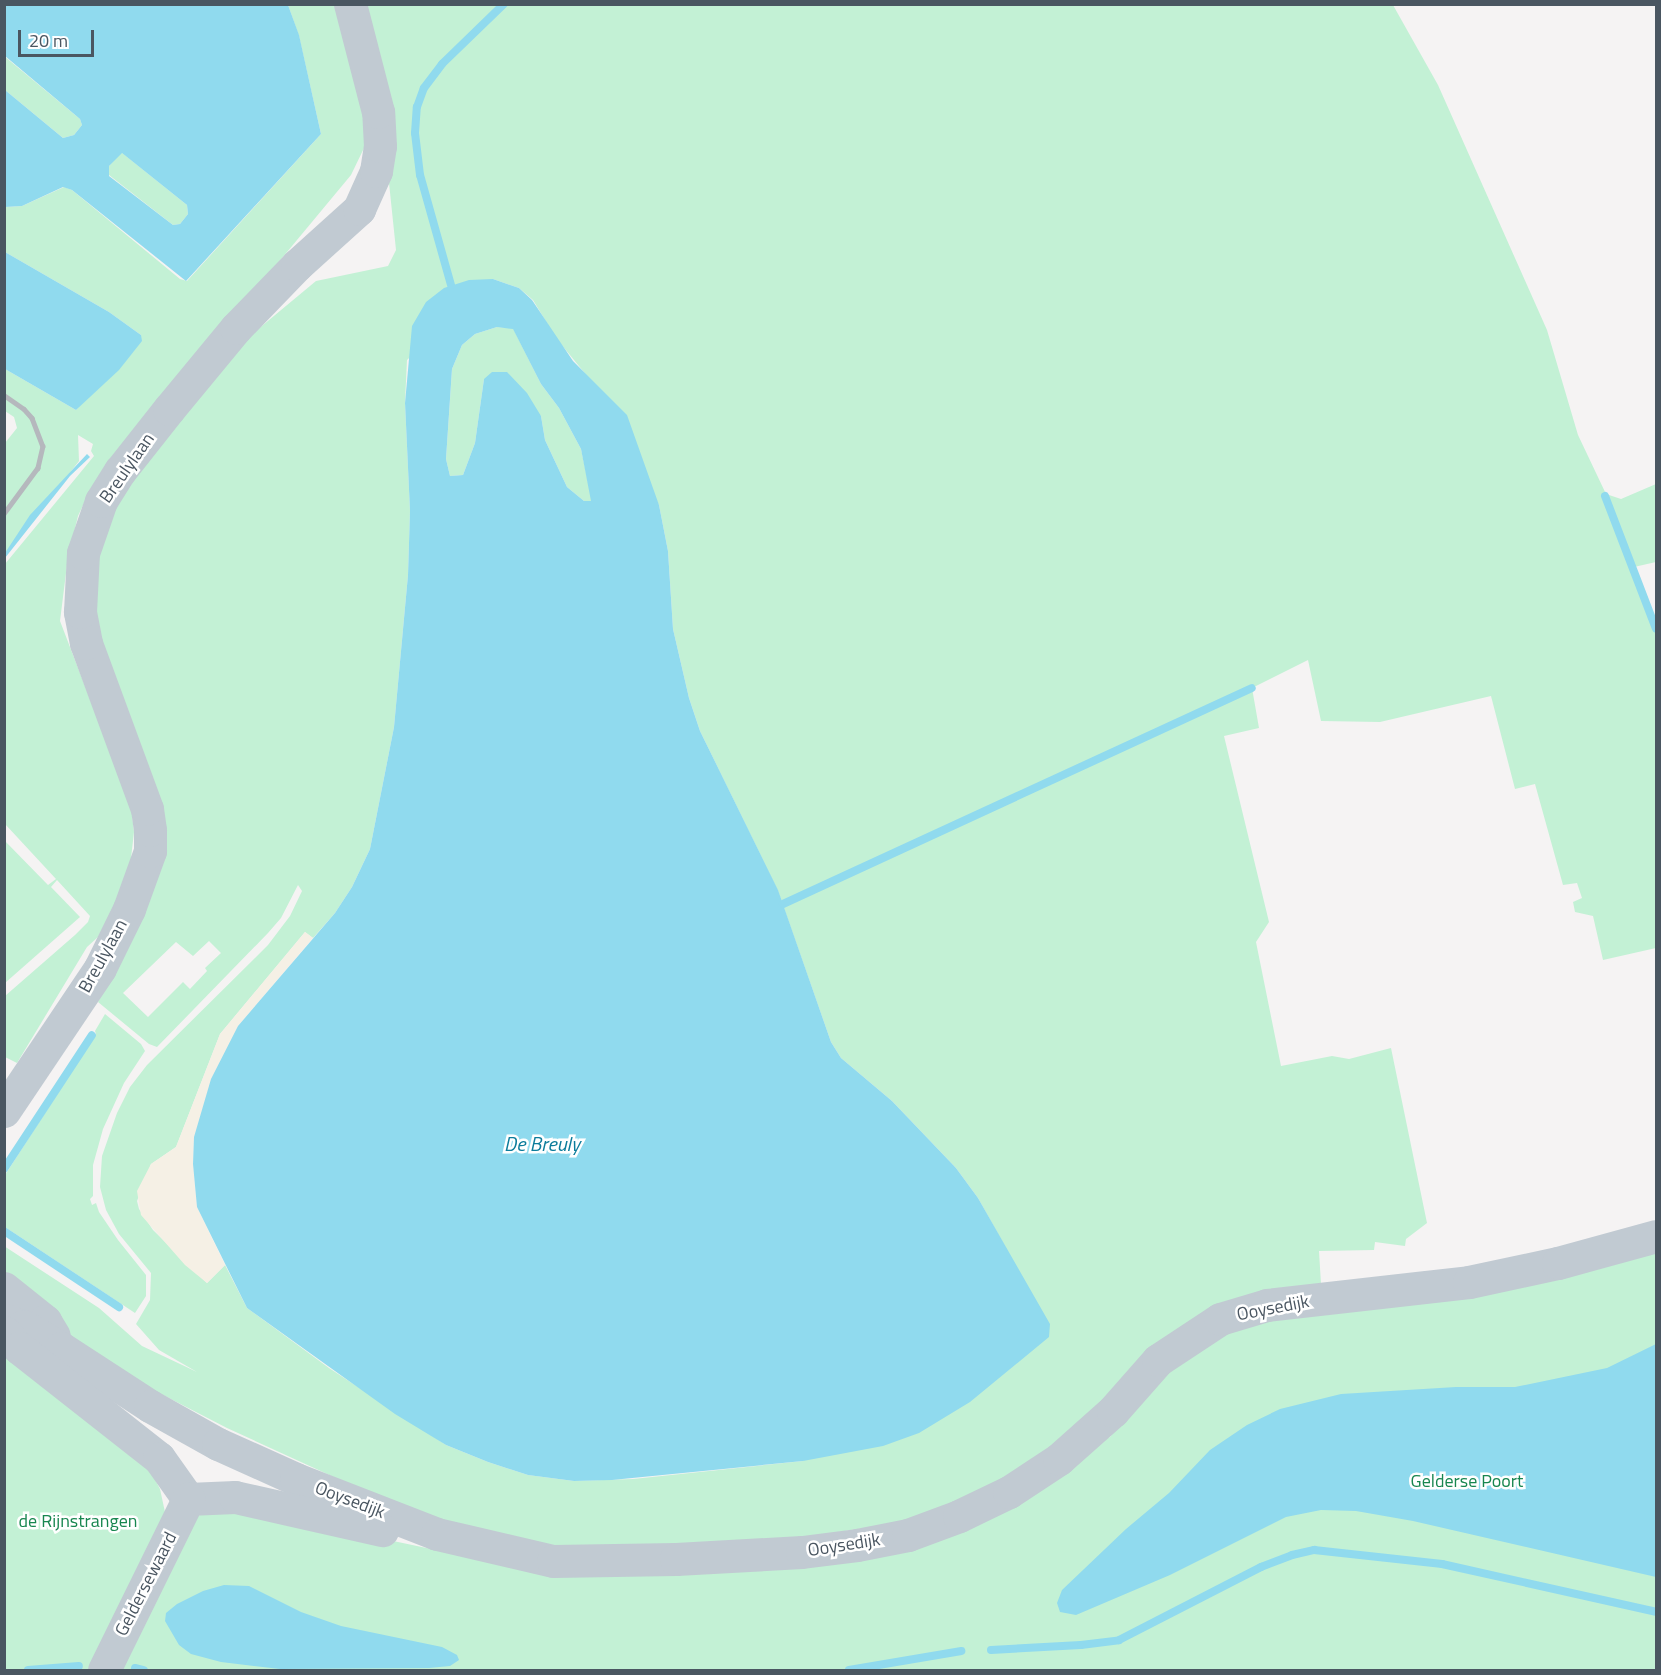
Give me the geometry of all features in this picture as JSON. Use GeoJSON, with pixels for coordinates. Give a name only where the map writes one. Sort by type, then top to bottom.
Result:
{"type":"FeatureCollection","features":[{"type":"Feature","properties":{"kind":"street","name":"Breulylaan"},"geometry":{"type":"LineString","coordinates":[[4,1111],[100,968],[129,909],[150,851],[147,809],[86,643],[80,612],[83,553],[101,501],[120,471],[169,409],[236,328],[297,265],[358,209],[376,171],[380,146],[378,111],[350,4]]}},
{"type":"Feature","properties":{"kind":"street","name":"Ooysedijk"},"geometry":{"type":"LineString","coordinates":[[4,1320],[23,1326],[61,1348],[150,1406],[218,1444],[296,1479],[437,1534],[553,1561],[676,1559],[802,1552],[908,1534],[959,1516],[1009,1492],[1059,1459],[1112,1411],[1158,1360],[1220,1319],[1267,1305],[1469,1282],[1558,1263],[1656,1236]]}},
{"type":"Feature","properties":{"kind":"street"},"geometry":{"type":"LineString","coordinates":[[4,1288],[45,1321],[61,1348]]}},
{"type":"Feature","properties":{"kind":"street"},"geometry":{"type":"LineString","coordinates":[[4,1332],[20,1348],[159,1458],[188,1499],[235,1497],[403,1535],[437,1534]]}},
{"type":"Feature","properties":{"kind":"street","name":"Geldersewaard"},"geometry":{"type":"LineString","coordinates":[[104,1671],[188,1499]]}},
{"type":"Feature","properties":{"kind":"green space"},"geometry":{"type":"Polygon","coordinates":[[[288,5],[342,5],[364,87],[365,146],[351,175],[91,488],[78,516],[68,557],[60,621],[131,806],[134,832],[130,867],[118,902],[98,937],[87,947],[17,1063],[5,1057],[5,996],[75,935],[88,922],[90,916],[57,880],[51,887],[80,917],[5,983],[5,841],[48,885],[56,879],[5,824],[5,564],[94,456],[91,451],[93,444],[78,435],[79,461],[5,556],[5,443],[17,428],[14,417],[5,411],[5,369],[76,410],[141,335],[109,312],[5,252],[5,207],[22,206],[64,187],[72,190],[180,279],[187,281],[321,134],[299,36],[288,5]]]}},
{"type":"Feature","properties":{"kind":"green space"},"geometry":{"type":"Polygon","coordinates":[[[361,5],[1393,5],[1438,85],[1547,330],[1578,435],[1606,494],[1621,499],[1656,484],[1656,562],[1634,567],[1656,627],[1656,948],[1603,960],[1593,916],[1575,912],[1573,902],[1582,898],[1577,883],[1563,885],[1535,784],[1515,789],[1491,696],[1380,722],[1321,721],[1308,660],[1252,688],[1259,728],[1224,736],[1269,922],[1256,942],[1281,1066],[1332,1056],[1349,1059],[1391,1048],[1427,1223],[1406,1239],[1405,1246],[1375,1242],[1374,1250],[1319,1251],[1321,1284],[1280,1288],[1054,1449],[936,1517],[727,1549],[512,1544],[373,1495],[227,1428],[130,1378],[5,1306],[4,1246],[99,1308],[142,1346],[197,1372],[159,1350],[136,1324],[150,1300],[151,1273],[119,1234],[106,1210],[100,1187],[102,1156],[117,1113],[130,1087],[147,1065],[268,945],[290,916],[302,891],[298,885],[281,918],[268,933],[157,1047],[149,1044],[98,1002],[118,962],[155,874],[109,689],[93,594],[98,558],[122,489],[234,349],[316,281],[388,266],[396,250],[386,154],[361,5]],[[493,279],[407,360],[405,403],[410,511],[408,575],[394,727],[370,849],[352,887],[335,913],[313,938],[305,932],[220,1034],[176,1147],[151,1164],[137,1201],[139,1209],[153,1230],[207,1283],[225,1265],[247,1308],[329,1368],[446,1445],[488,1462],[528,1475],[574,1481],[633,1479],[803,1461],[1006,1248],[978,1198],[956,1168],[892,1101],[841,1058],[831,1042],[778,891],[700,731],[689,698],[673,629],[668,551],[659,505],[592,382],[556,338],[533,300],[519,288],[493,279]],[[209,941],[193,956],[176,942],[123,993],[148,1017],[183,982],[190,989],[207,971],[205,968],[221,953],[209,941]]]}},
{"type":"Feature","properties":{"kind":"green space"},"geometry":{"type":"Polygon","coordinates":[[[4,56],[80,119],[82,125],[74,135],[63,138],[5,90],[4,56]]]}},
{"type":"Feature","properties":{"kind":"green space"},"geometry":{"type":"Polygon","coordinates":[[[121,152],[187,205],[188,214],[180,224],[173,225],[109,175],[109,166],[121,152]]]}},
{"type":"Feature","properties":{"kind":"green space"},"geometry":{"type":"Polygon","coordinates":[[[497,327],[513,328],[541,384],[559,408],[581,449],[592,501],[584,501],[567,487],[545,440],[541,416],[484,379],[475,443],[463,475],[450,476],[446,459],[452,369],[462,345],[475,334],[497,327]]]}},
{"type":"Feature","properties":{"kind":"green space"},"geometry":{"type":"Polygon","coordinates":[[[105,1014],[141,1044],[145,1051],[124,1083],[103,1129],[93,1165],[93,1196],[90,1199],[92,1205],[96,1203],[99,1212],[118,1240],[146,1275],[146,1296],[135,1313],[5,1227],[5,1175],[96,1034],[95,1031],[105,1014]]]}},
{"type":"Feature","properties":{"kind":"green space","name":"Gelderse Poort"},"geometry":{"type":"Polygon","coordinates":[[[1656,1247],[1656,1670],[5,1670],[5,1352],[150,1470],[160,1489],[168,1526],[227,1506],[474,1558],[833,1560],[1090,1443],[1110,1437],[1130,1407],[1153,1381],[1238,1323],[1656,1247]]]}},
{"type":"Feature","properties":{"kind":"sand"},"geometry":{"type":"Polygon","coordinates":[[[305,932],[313,938],[238,1026],[194,1137],[193,1164],[197,1207],[225,1265],[207,1283],[185,1265],[141,1215],[137,1191],[151,1164],[176,1147],[220,1034],[305,932]]]}},
{"type":"Feature","properties":{"kind":"water"},"geometry":{"type":"Polygon","coordinates":[[[5,4],[288,5],[299,35],[321,134],[186,281],[72,190],[63,187],[22,206],[5,207],[5,90],[63,138],[74,135],[82,125],[80,119],[5,56],[5,4]],[[122,153],[109,166],[109,176],[173,225],[180,224],[188,214],[187,205],[122,153]]]}},
{"type":"Feature","properties":{"kind":"water"},"geometry":{"type":"Polygon","coordinates":[[[5,252],[109,312],[141,335],[142,341],[119,370],[76,410],[5,369],[5,252]]]}},
{"type":"Feature","properties":{"kind":"water","name":"De Breuly"},"geometry":{"type":"Polygon","coordinates":[[[493,279],[519,288],[532,300],[573,361],[627,415],[659,505],[668,551],[673,629],[689,698],[700,731],[778,890],[831,1042],[841,1058],[892,1101],[956,1168],[978,1198],[1050,1324],[1049,1337],[970,1402],[919,1433],[883,1446],[803,1461],[612,1480],[574,1481],[528,1475],[446,1445],[395,1414],[247,1308],[197,1207],[193,1164],[194,1137],[211,1079],[238,1026],[335,913],[352,887],[370,849],[394,727],[408,575],[410,511],[405,403],[412,326],[426,302],[444,288],[469,280],[493,279]],[[497,327],[475,334],[462,345],[452,369],[446,459],[450,476],[463,475],[475,443],[484,379],[492,372],[507,372],[527,393],[541,416],[545,440],[567,487],[584,501],[591,501],[581,449],[559,408],[541,384],[513,329],[497,327]]]}},
{"type":"Feature","properties":{"kind":"water"},"geometry":{"type":"Polygon","coordinates":[[[87,454],[90,457],[70,476],[5,558],[5,553],[30,515],[87,454]]]}},
{"type":"Feature","properties":{"kind":"water"},"geometry":{"type":"Polygon","coordinates":[[[1656,1344],[1656,1577],[1413,1521],[1356,1511],[1321,1510],[1286,1517],[1170,1575],[1076,1615],[1060,1612],[1057,1603],[1062,1590],[1126,1529],[1169,1493],[1210,1450],[1247,1425],[1280,1409],[1341,1394],[1456,1387],[1515,1387],[1607,1368],[1656,1344]]]}},
{"type":"Feature","properties":{"kind":"water"},"geometry":{"type":"Polygon","coordinates":[[[224,1585],[249,1586],[301,1612],[341,1626],[442,1647],[457,1655],[459,1660],[450,1666],[429,1668],[280,1669],[221,1662],[191,1654],[179,1645],[165,1621],[166,1613],[177,1604],[203,1591],[224,1585]]]}},
{"type":"Feature","properties":{"kind":"waterway"},"geometry":{"type":"LineString","coordinates":[[451,285],[420,175],[415,133],[417,107],[424,88],[442,64],[504,4]]}},
{"type":"Feature","properties":{"kind":"waterway"},"geometry":{"type":"LineString","coordinates":[[1605,496],[1656,629]]}},
{"type":"Feature","properties":{"kind":"waterway"},"geometry":{"type":"LineString","coordinates":[[783,904],[1252,688]]}},
{"type":"Feature","properties":{"kind":"waterway"},"geometry":{"type":"LineString","coordinates":[[4,1169],[92,1035]]}},
{"type":"Feature","properties":{"kind":"waterway"},"geometry":{"type":"LineString","coordinates":[[4,1231],[119,1307]]}},
{"type":"Feature","properties":{"kind":"waterway"},"geometry":{"type":"LineString","coordinates":[[991,1650],[1081,1645],[1119,1640],[1261,1567],[1292,1555],[1314,1550],[1442,1564],[1656,1612]]}},
{"type":"Feature","properties":{"kind":"waterway"},"geometry":{"type":"LineString","coordinates":[[849,1670],[961,1651]]}},
{"type":"Feature","properties":{"kind":"waterway"},"geometry":{"type":"LineString","coordinates":[[28,1670],[79,1666]]}},
{"type":"Feature","properties":{"kind":"waterway"},"geometry":{"type":"LineString","coordinates":[[135,1668],[144,1670]]}},
{"type":"Feature","properties":{"kind":"railway"},"geometry":{"type":"LineString","coordinates":[[4,395],[24,409],[32,418],[43,446],[38,468],[4,514]]}},
{"type":"Feature","properties":{"kind":"park label","name":"de Rijnstrangen"},"geometry":{"type":"Point","coordinates":[78,1521]}}]}
